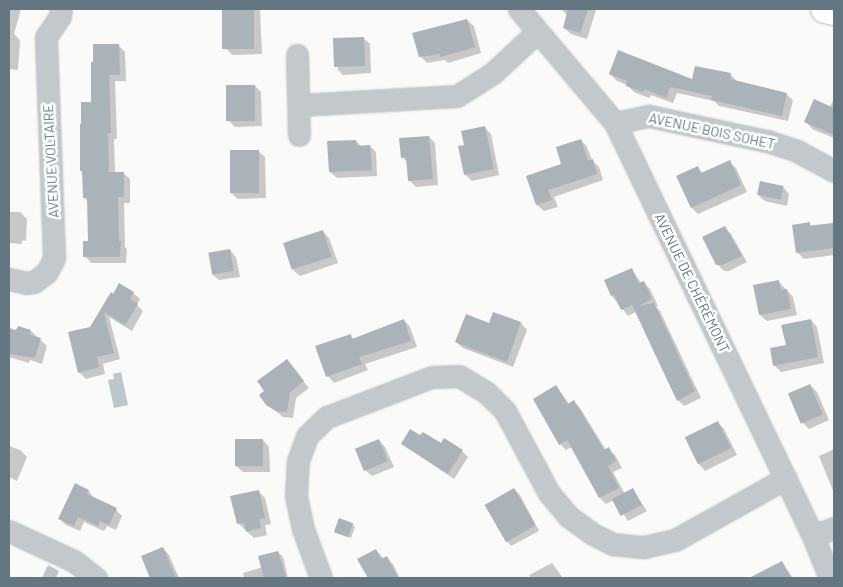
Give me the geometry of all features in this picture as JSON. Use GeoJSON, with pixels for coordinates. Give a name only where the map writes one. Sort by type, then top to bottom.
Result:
{"type":"FeatureCollection","features":[{"type":"Feature","properties":{"kind":"main road"},"geometry":{"type":"LineString","coordinates":[[825,9],[834,11]]}},
{"type":"Feature","properties":{"kind":"street","name":"AVENUE VOLTAIRE"},"geometry":{"type":"LineString","coordinates":[[9,279],[20,283],[34,282],[48,272],[54,258],[46,37],[60,16],[61,9]]}},
{"type":"Feature","properties":{"kind":"street","name":"AVENUE DE CHÉRÉMONT"},"geometry":{"type":"LineString","coordinates":[[519,9],[615,123],[786,478],[830,578]]}},
{"type":"Feature","properties":{"kind":"street"},"geometry":{"type":"LineString","coordinates":[[298,105],[457,96],[493,73],[537,32]]}},
{"type":"Feature","properties":{"kind":"street"},"geometry":{"type":"LineString","coordinates":[[296,56],[299,135]]}},
{"type":"Feature","properties":{"kind":"street","name":"AVENUE BOIS SOHET"},"geometry":{"type":"LineString","coordinates":[[615,123],[649,116],[767,141],[797,151],[834,171]]}},
{"type":"Feature","properties":{"kind":"street"},"geometry":{"type":"LineString","coordinates":[[321,578],[303,529],[296,496],[298,461],[308,436],[327,417],[432,377],[459,376],[487,393],[505,411],[549,493],[568,516],[591,533],[613,544],[644,547],[675,540],[786,478]]}},
{"type":"Feature","properties":{"kind":"street"},"geometry":{"type":"LineString","coordinates":[[813,536],[834,528]]}},
{"type":"Feature","properties":{"kind":"street"},"geometry":{"type":"LineString","coordinates":[[9,531],[74,562],[96,578]]}},
{"type":"Feature","properties":{"kind":"shaded area"},"geometry":{"type":"Polygon","coordinates":[[[121,372],[128,405],[114,408],[108,380],[114,379],[113,374],[121,372]]]}},
{"type":"Feature","properties":{"kind":"shaded area"},"geometry":{"type":"Polygon","coordinates":[[[48,565],[59,571],[56,578],[42,578],[48,565]]]}},
{"type":"Feature","properties":{"kind":"building"},"geometry":{"type":"Polygon","coordinates":[[[222,9],[254,9],[254,49],[222,49],[222,9]]]}},
{"type":"Feature","properties":{"kind":"building"},"geometry":{"type":"Polygon","coordinates":[[[568,9],[588,9],[580,33],[563,28],[568,9]]]}},
{"type":"Feature","properties":{"kind":"building"},"geometry":{"type":"Polygon","coordinates":[[[467,19],[475,47],[440,57],[440,54],[419,57],[412,33],[467,19]]]}},
{"type":"Feature","properties":{"kind":"building"},"geometry":{"type":"Polygon","coordinates":[[[364,37],[365,66],[334,67],[333,38],[364,37]]]}},
{"type":"Feature","properties":{"kind":"building"},"geometry":{"type":"Polygon","coordinates":[[[93,44],[119,44],[120,75],[109,75],[111,133],[108,133],[109,172],[124,172],[124,197],[118,197],[119,241],[121,241],[120,257],[83,257],[83,241],[88,241],[87,198],[83,198],[82,171],[80,171],[81,102],[91,102],[93,44]]]}},
{"type":"Feature","properties":{"kind":"building"},"geometry":{"type":"Polygon","coordinates":[[[618,50],[692,79],[695,66],[731,73],[730,79],[787,93],[782,116],[711,100],[712,96],[670,87],[666,98],[644,89],[643,92],[626,86],[627,81],[609,74],[618,50]]]}},
{"type":"Feature","properties":{"kind":"building"},"geometry":{"type":"Polygon","coordinates":[[[226,85],[255,85],[255,121],[226,121],[226,85]]]}},
{"type":"Feature","properties":{"kind":"building"},"geometry":{"type":"Polygon","coordinates":[[[814,99],[834,108],[834,135],[804,122],[814,99]]]}},
{"type":"Feature","properties":{"kind":"building"},"geometry":{"type":"Polygon","coordinates":[[[485,126],[494,169],[464,175],[458,146],[464,145],[461,131],[485,126]]]}},
{"type":"Feature","properties":{"kind":"building"},"geometry":{"type":"Polygon","coordinates":[[[429,136],[433,179],[408,181],[406,157],[401,158],[399,138],[429,136]]]}},
{"type":"Feature","properties":{"kind":"building"},"geometry":{"type":"Polygon","coordinates":[[[581,139],[588,161],[593,159],[597,174],[548,190],[552,200],[536,205],[526,176],[561,164],[556,147],[581,139]]]}},
{"type":"Feature","properties":{"kind":"building"},"geometry":{"type":"Polygon","coordinates":[[[356,140],[357,146],[370,145],[372,170],[329,172],[327,141],[356,140]]]}},
{"type":"Feature","properties":{"kind":"building"},"geometry":{"type":"Polygon","coordinates":[[[230,150],[259,150],[259,193],[230,193],[230,150]]]}},
{"type":"Feature","properties":{"kind":"building"},"geometry":{"type":"Polygon","coordinates":[[[730,160],[741,185],[691,208],[676,176],[698,166],[701,173],[730,160]]]}},
{"type":"Feature","properties":{"kind":"building"},"geometry":{"type":"Polygon","coordinates":[[[760,181],[783,186],[781,200],[757,195],[760,181]]]}},
{"type":"Feature","properties":{"kind":"building"},"geometry":{"type":"Polygon","coordinates":[[[810,222],[810,226],[834,223],[834,248],[796,253],[792,225],[810,222]]]}},
{"type":"Feature","properties":{"kind":"building"},"geometry":{"type":"Polygon","coordinates":[[[725,226],[742,256],[722,265],[716,265],[702,237],[725,226]]]}},
{"type":"Feature","properties":{"kind":"building"},"geometry":{"type":"Polygon","coordinates":[[[323,230],[332,257],[292,270],[283,243],[323,230]]]}},
{"type":"Feature","properties":{"kind":"building"},"geometry":{"type":"Polygon","coordinates":[[[230,249],[234,271],[212,274],[208,253],[230,249]]]}},
{"type":"Feature","properties":{"kind":"building"},"geometry":{"type":"Polygon","coordinates":[[[632,268],[638,283],[644,281],[652,299],[638,306],[654,303],[695,391],[677,401],[632,305],[621,310],[614,295],[611,296],[604,280],[632,268]]]}},
{"type":"Feature","properties":{"kind":"building"},"geometry":{"type":"Polygon","coordinates":[[[779,280],[781,290],[787,289],[791,309],[759,315],[753,285],[779,280]]]}},
{"type":"Feature","properties":{"kind":"building"},"geometry":{"type":"Polygon","coordinates":[[[119,283],[134,292],[130,299],[138,304],[125,325],[104,312],[114,353],[97,357],[99,367],[78,373],[68,332],[90,327],[111,292],[113,294],[119,283]]]}},
{"type":"Feature","properties":{"kind":"building"},"geometry":{"type":"Polygon","coordinates":[[[493,312],[521,322],[507,362],[455,342],[466,314],[489,323],[493,312]]]}},
{"type":"Feature","properties":{"kind":"building"},"geometry":{"type":"Polygon","coordinates":[[[404,319],[411,341],[359,357],[362,364],[326,377],[315,346],[351,334],[352,339],[404,319]]]}},
{"type":"Feature","properties":{"kind":"building"},"geometry":{"type":"Polygon","coordinates":[[[811,319],[818,357],[773,366],[770,348],[786,345],[781,325],[811,319]]]}},
{"type":"Feature","properties":{"kind":"building"},"geometry":{"type":"Polygon","coordinates":[[[18,326],[31,330],[30,335],[41,338],[35,358],[9,354],[9,328],[16,330],[18,326]]]}},
{"type":"Feature","properties":{"kind":"building"},"geometry":{"type":"Polygon","coordinates":[[[287,359],[304,381],[290,392],[287,412],[276,411],[266,405],[259,395],[264,391],[257,381],[287,359]]]}},
{"type":"Feature","properties":{"kind":"building"},"geometry":{"type":"Polygon","coordinates":[[[810,384],[823,414],[801,424],[788,393],[810,384]]]}},
{"type":"Feature","properties":{"kind":"building"},"geometry":{"type":"Polygon","coordinates":[[[556,385],[568,404],[574,400],[604,450],[609,447],[616,461],[608,466],[619,488],[599,498],[567,440],[559,445],[533,399],[556,385]]]}},
{"type":"Feature","properties":{"kind":"building"},"geometry":{"type":"Polygon","coordinates":[[[718,421],[731,448],[698,464],[685,437],[718,421]]]}},
{"type":"Feature","properties":{"kind":"building"},"geometry":{"type":"Polygon","coordinates":[[[410,429],[420,435],[423,432],[441,443],[444,438],[463,450],[448,474],[401,444],[410,429]]]}},
{"type":"Feature","properties":{"kind":"building"},"geometry":{"type":"Polygon","coordinates":[[[235,439],[263,439],[263,466],[235,466],[235,439]]]}},
{"type":"Feature","properties":{"kind":"building"},"geometry":{"type":"Polygon","coordinates":[[[379,439],[388,461],[364,471],[355,449],[379,439]]]}},
{"type":"Feature","properties":{"kind":"building"},"geometry":{"type":"Polygon","coordinates":[[[75,483],[89,490],[87,494],[117,508],[109,525],[100,521],[98,526],[78,517],[74,526],[58,519],[75,483]]]}},
{"type":"Feature","properties":{"kind":"building"},"geometry":{"type":"Polygon","coordinates":[[[514,488],[536,525],[506,542],[485,505],[514,488]]]}},
{"type":"Feature","properties":{"kind":"building"},"geometry":{"type":"Polygon","coordinates":[[[633,488],[642,505],[621,516],[612,499],[633,488]]]}},
{"type":"Feature","properties":{"kind":"building"},"geometry":{"type":"Polygon","coordinates":[[[259,490],[265,518],[259,519],[261,528],[246,532],[244,523],[237,524],[230,496],[259,490]]]}},
{"type":"Feature","properties":{"kind":"building"},"geometry":{"type":"Polygon","coordinates":[[[339,518],[353,523],[348,537],[334,532],[339,518]]]}},
{"type":"Feature","properties":{"kind":"building"},"geometry":{"type":"Polygon","coordinates":[[[163,547],[176,578],[150,578],[141,556],[163,547]]]}},
{"type":"Feature","properties":{"kind":"building"},"geometry":{"type":"Polygon","coordinates":[[[376,549],[381,559],[387,556],[398,578],[368,578],[357,559],[376,549]]]}},
{"type":"Feature","properties":{"kind":"building"},"geometry":{"type":"Polygon","coordinates":[[[278,551],[286,578],[264,578],[258,556],[278,551]]]}},
{"type":"Feature","properties":{"kind":"building"},"geometry":{"type":"Polygon","coordinates":[[[782,561],[791,578],[749,578],[782,561]]]}}]}
